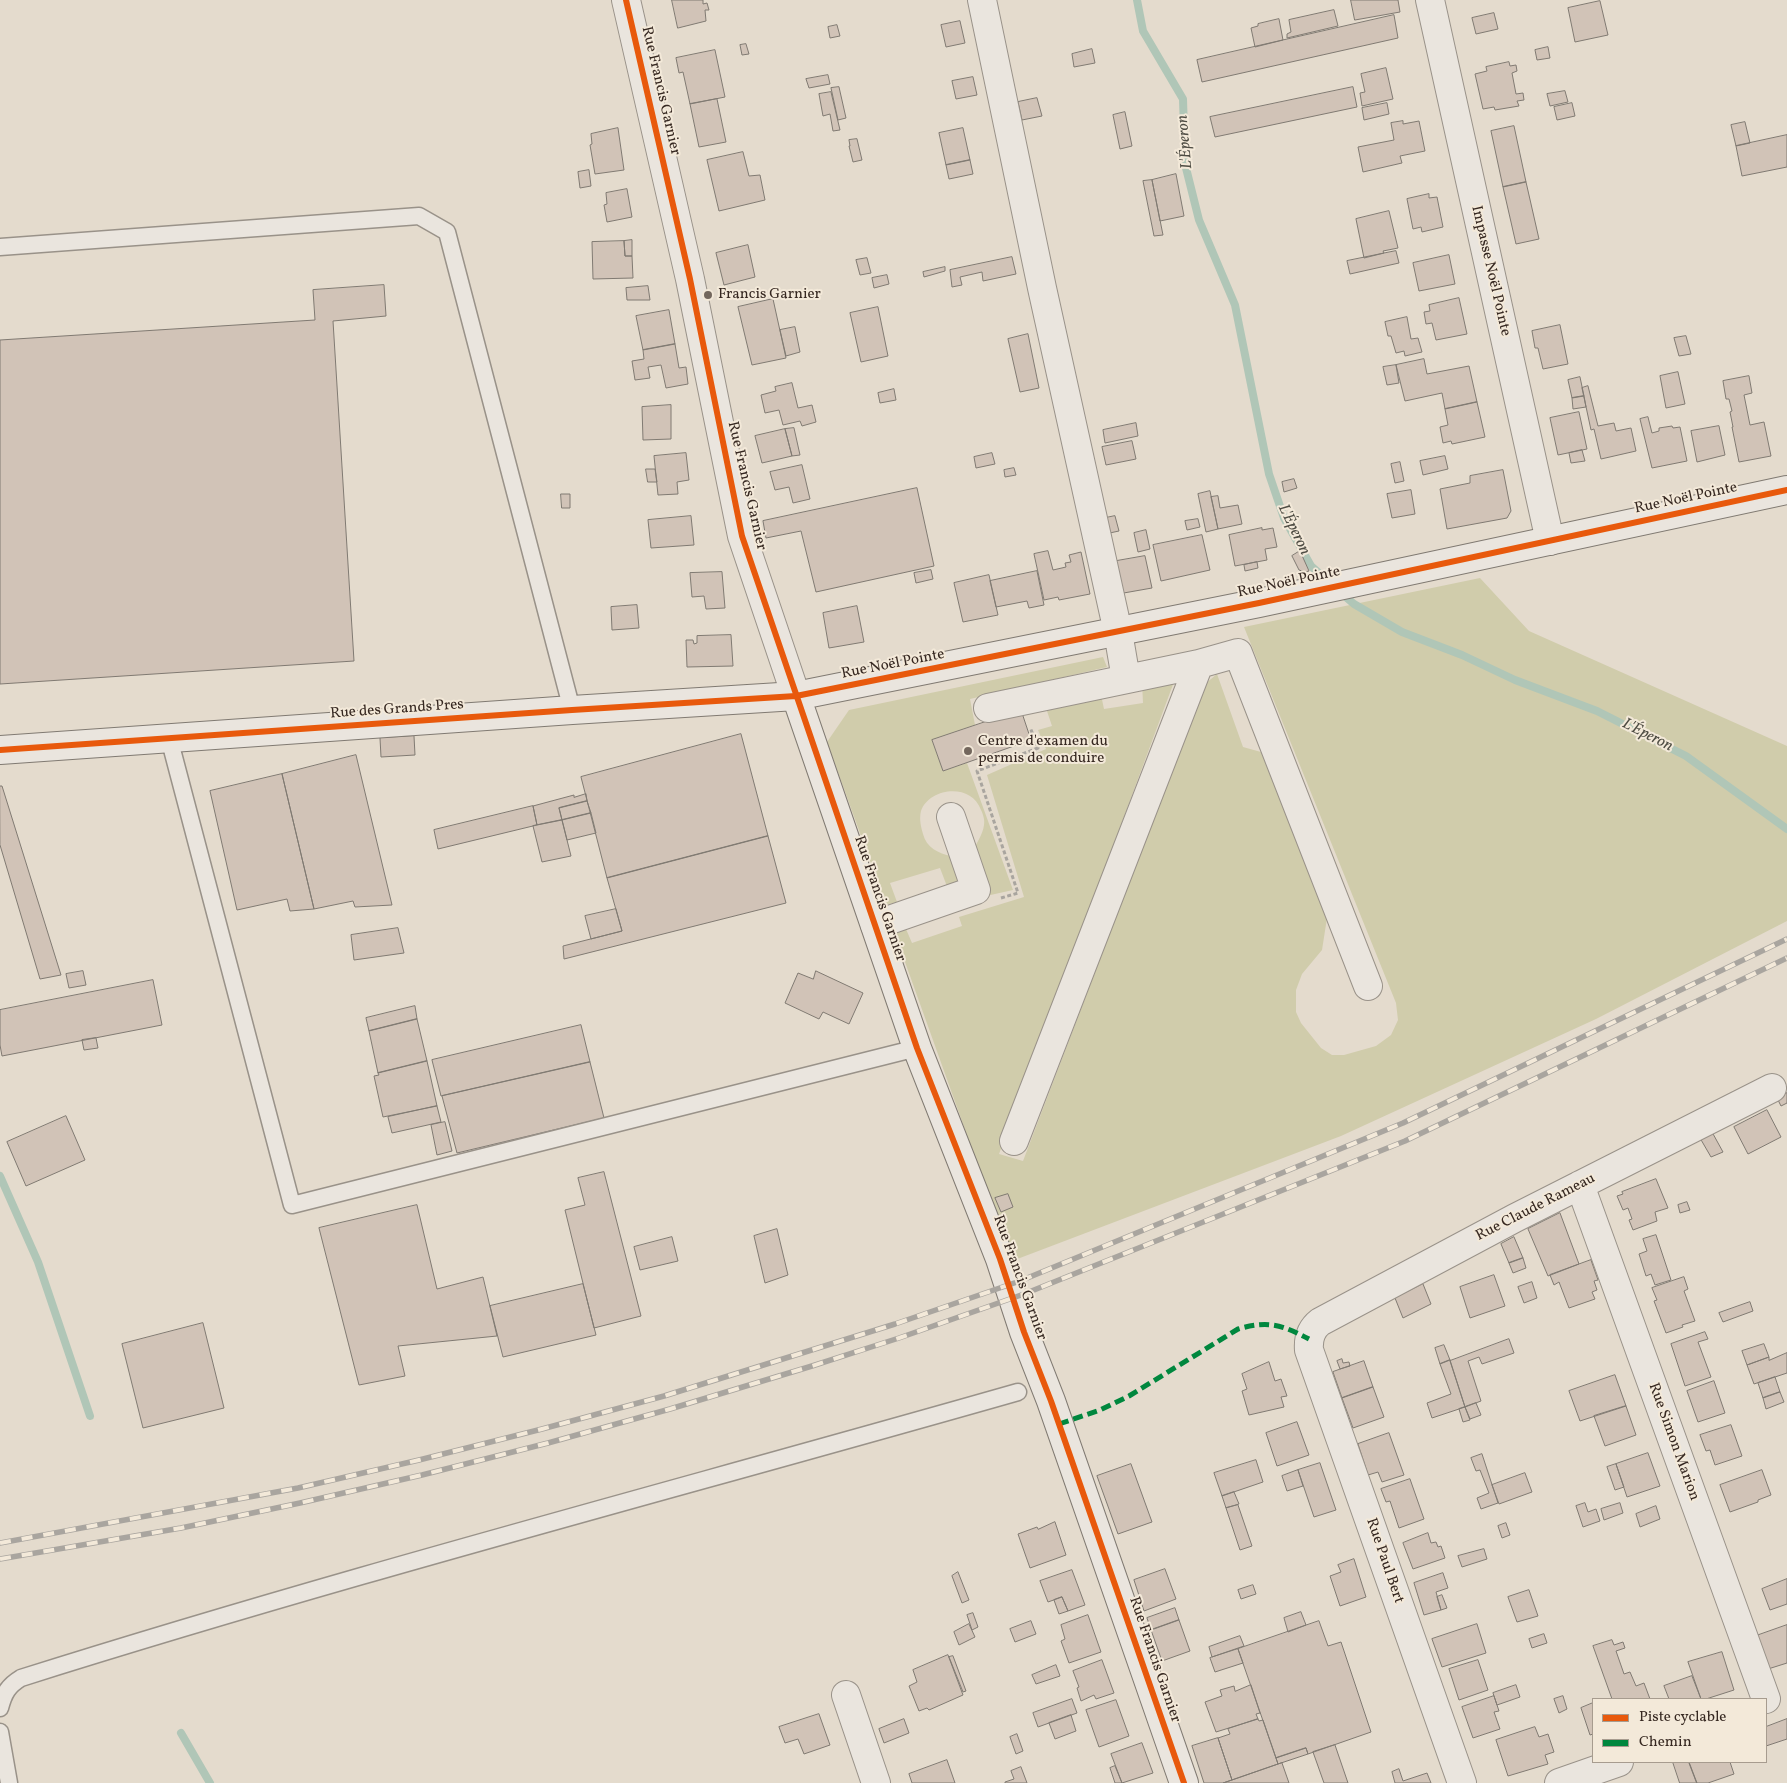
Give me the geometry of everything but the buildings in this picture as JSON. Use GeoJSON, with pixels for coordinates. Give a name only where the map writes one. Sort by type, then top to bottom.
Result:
{"type":"FeatureCollection","features":[{"type":"Feature","properties":{"kind":"street","name":"Rue Francis Garnier"},"geometry":{"type":"LineString","coordinates":[[626,0],[690,279],[742,536],[917,1048],[1000,1259],[1024,1332],[1051,1401],[1184,1783]]}},
{"type":"Feature","properties":{"kind":"street"},"geometry":{"type":"LineString","coordinates":[[982,0],[1042,288],[1118,632],[1126,679]]}},
{"type":"Feature","properties":{"kind":"street","name":"Impasse Noël Pointe"},"geometry":{"type":"LineString","coordinates":[[1430,0],[1550,541]]}},
{"type":"Feature","properties":{"kind":"street","name":"Rue Noël Pointe"},"geometry":{"type":"LineString","coordinates":[[796,696],[1317,591],[1787,490]]}},
{"type":"Feature","properties":{"kind":"street"},"geometry":{"type":"LineString","coordinates":[[988,708],[1199,664],[1238,653],[1368,986]]}},
{"type":"Feature","properties":{"kind":"street"},"geometry":{"type":"LineString","coordinates":[[1014,1141],[1199,664]]}},
{"type":"Feature","properties":{"kind":"street","name":"Rue des Grands Pres"},"geometry":{"type":"LineString","coordinates":[[0,750],[796,696]]}},
{"type":"Feature","properties":{"kind":"street"},"geometry":{"type":"LineString","coordinates":[[875,925],[976,890],[951,817]]}},
{"type":"Feature","properties":{"kind":"street","name":"Rue Claude Rameau"},"geometry":{"type":"LineString","coordinates":[[1309,1339],[1312,1331],[1320,1322],[1580,1185],[1772,1088]]}},
{"type":"Feature","properties":{"kind":"street","name":"Rue Simon Marion"},"geometry":{"type":"LineString","coordinates":[[1580,1185],[1771,1703]]}},
{"type":"Feature","properties":{"kind":"street","name":"Rue Paul Bert"},"geometry":{"type":"LineString","coordinates":[[1309,1339],[1310,1350],[1462,1783]]}},
{"type":"Feature","properties":{"kind":"street"},"geometry":{"type":"LineString","coordinates":[[846,1695],[876,1783]]}},
{"type":"Feature","properties":{"kind":"street"},"geometry":{"type":"LineString","coordinates":[[1559,1783],[1617,1763]]}},
{"type":"Feature","properties":{"kind":"lane"},"geometry":{"type":"LineString","coordinates":[[0,247],[419,216],[447,232],[572,710]]}},
{"type":"Feature","properties":{"kind":"lane"},"geometry":{"type":"LineString","coordinates":[[168,738],[292,1205],[917,1048]]}},
{"type":"Feature","properties":{"kind":"lane"},"geometry":{"type":"LineString","coordinates":[[0,1708],[3,1696],[9,1686],[20,1678],[152,1637],[306,1591],[1018,1392]]}},
{"type":"Feature","properties":{"kind":"lane"},"geometry":{"type":"LineString","coordinates":[[0,1732],[9,1783]]}},
{"type":"Feature","properties":{"kind":"path"},"geometry":{"type":"LineString","coordinates":[[992,901],[1018,893],[977,771],[1038,748],[1021,701]]}},
{"type":"Feature","properties":{"kind":"shaded area"},"geometry":{"type":"Polygon","coordinates":[[[1480,578],[1529,631],[1787,746],[1787,921],[1596,1019],[1341,1136],[1012,1261],[895,934],[906,929],[912,943],[962,926],[959,917],[1024,897],[987,775],[1046,749],[1038,730],[1052,726],[1044,702],[1100,690],[1104,709],[1143,703],[1142,682],[1178,671],[999,1154],[1023,1161],[1205,684],[1217,674],[1243,747],[1261,752],[1327,918],[1322,950],[1302,974],[1296,990],[1296,1012],[1301,1023],[1321,1048],[1332,1055],[1344,1055],[1376,1046],[1391,1035],[1398,1020],[1396,1003],[1244,627],[1480,578]]]}},
{"type":"Feature","properties":{"kind":"shaded area"},"geometry":{"type":"Polygon","coordinates":[[[1103,657],[1107,667],[970,699],[975,725],[932,740],[943,771],[967,763],[1013,890],[986,896],[972,853],[981,835],[984,821],[983,815],[976,801],[969,795],[950,791],[932,797],[925,803],[921,811],[920,823],[927,843],[938,852],[951,856],[963,883],[948,889],[940,868],[890,883],[897,902],[886,905],[827,742],[849,710],[1103,657]]]}},
{"type":"Feature","properties":{"kind":"waterway","name":"L'Éperon"},"geometry":{"type":"LineString","coordinates":[[1137,0],[1143,31],[1183,99],[1185,164],[1199,220],[1235,305],[1269,474],[1284,518],[1311,566],[1329,582]]}},
{"type":"Feature","properties":{"kind":"waterway","name":"L'Éperon"},"geometry":{"type":"LineString","coordinates":[[1341,593],[1354,604],[1402,632],[1462,655],[1515,680],[1597,711],[1686,756],[1787,829]]}},
{"type":"Feature","properties":{"kind":"waterway"},"geometry":{"type":"LineString","coordinates":[[0,1176],[38,1262],[90,1416]]}},
{"type":"Feature","properties":{"kind":"waterway"},"geometry":{"type":"LineString","coordinates":[[181,1733],[210,1783]]}},
{"type":"Feature","properties":{"kind":"railway"},"geometry":{"type":"LineString","coordinates":[[0,1543],[298,1488],[419,1460],[664,1396],[895,1324],[1020,1281],[1403,1123],[1787,939]]}},
{"type":"Feature","properties":{"kind":"railway"},"geometry":{"type":"LineString","coordinates":[[0,1559],[181,1528],[422,1475],[670,1409],[899,1338],[1024,1294],[1405,1141],[1787,958]]}},
{"type":"Feature","properties":{"kind":"marked path"},"geometry":{"type":"LineString","coordinates":[[1059,1424],[1100,1410],[1129,1396],[1238,1329],[1258,1325],[1275,1325],[1309,1339]]}},
{"type":"Feature","properties":{"kind":"cycle path"},"geometry":{"type":"LineString","coordinates":[[626,0],[690,279],[742,536],[917,1048],[1000,1259],[1024,1332],[1051,1401],[1184,1783]]}},
{"type":"Feature","properties":{"kind":"cycle path"},"geometry":{"type":"LineString","coordinates":[[0,750],[796,696],[1259,603],[1787,490]]}},
{"type":"Feature","properties":{"kind":"place","name":"Francis Garnier"},"geometry":{"type":"Point","coordinates":[708,295]}},
{"type":"Feature","properties":{"kind":"place","name":"Centre d'examen du permis de conduire"},"geometry":{"type":"Point","coordinates":[968,751]}}]}
